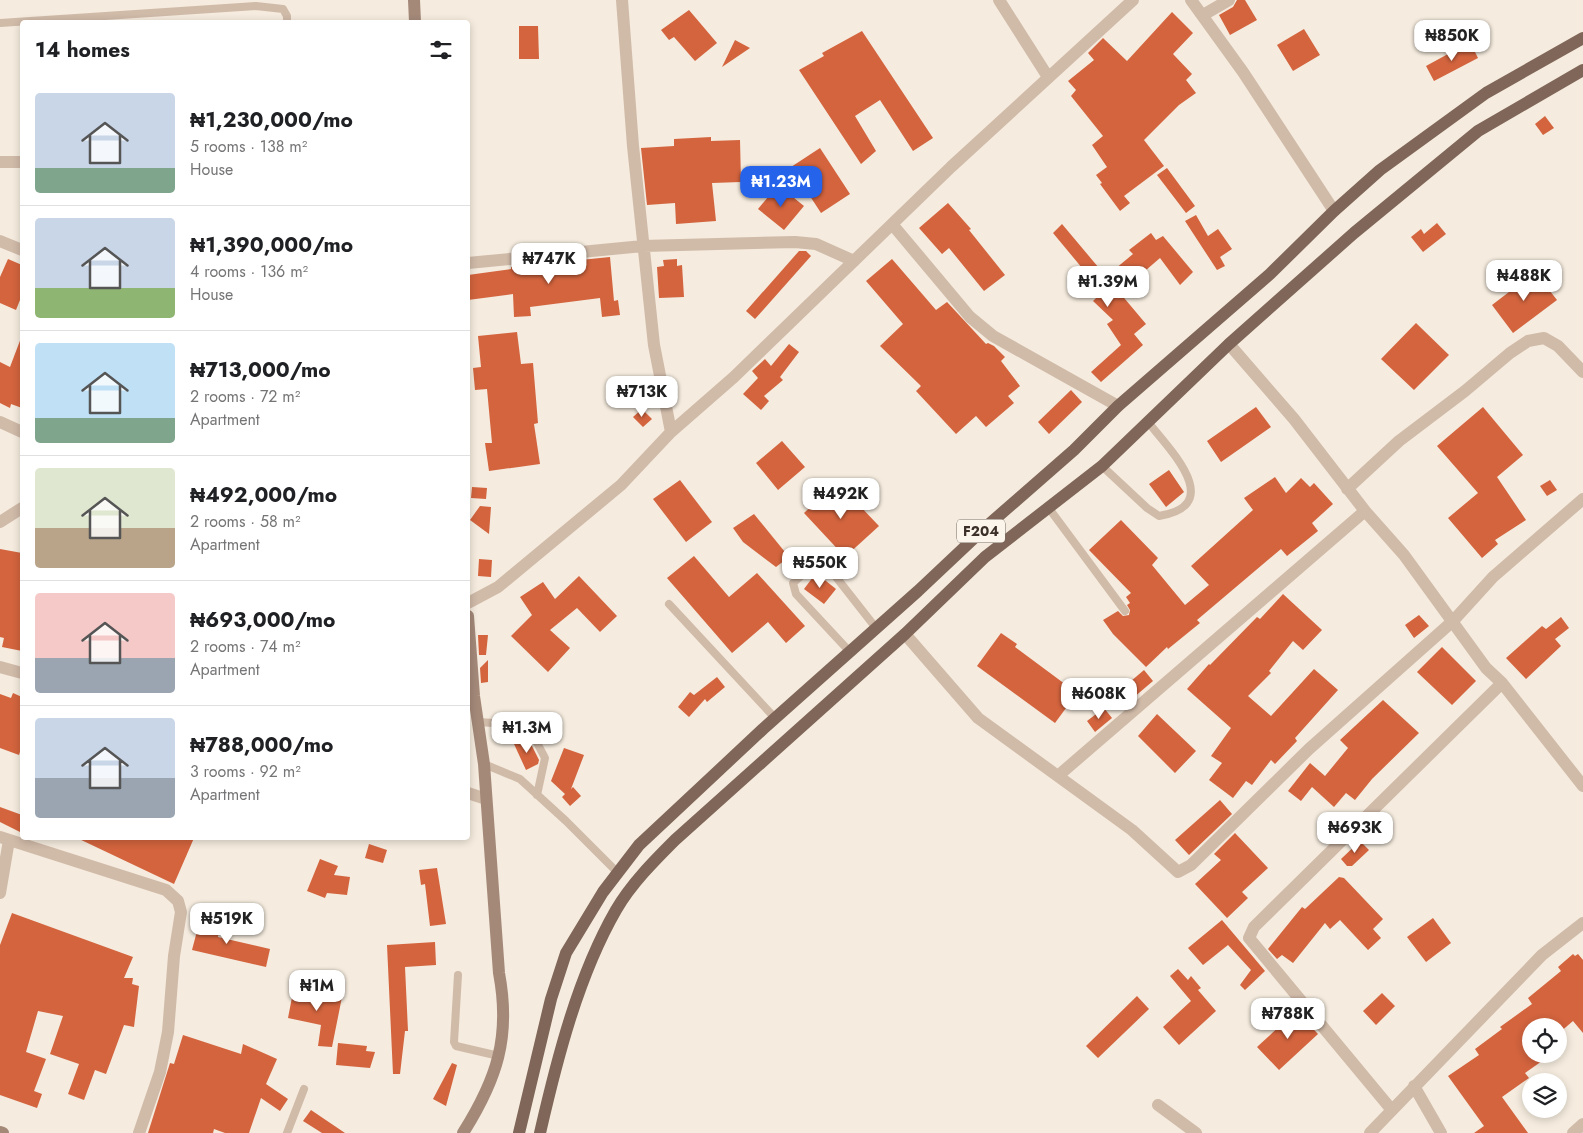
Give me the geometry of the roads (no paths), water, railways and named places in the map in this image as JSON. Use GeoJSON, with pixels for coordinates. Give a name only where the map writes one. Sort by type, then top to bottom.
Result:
{"type":"FeatureCollection","features":[{"type":"Feature","properties":{"kind":"main road","name":"F204"},"geometry":{"type":"LineString","coordinates":[[519,1133],[550,999],[566,953],[617,872],[639,845],[775,718],[1074,450],[1118,406],[1263,280],[1334,210],[1380,170],[1486,93],[1583,38]]}},
{"type":"Feature","properties":{"kind":"main road","name":"F204"},"geometry":{"type":"LineString","coordinates":[[540,1133],[552,1081],[592,958],[616,909],[649,866],[675,840],[905,634],[986,557],[1102,466],[1230,344],[1321,262],[1478,132],[1583,70]]}},
{"type":"Feature","properties":{"kind":"street"},"geometry":{"type":"LineString","coordinates":[[414,0],[415,20]]}},
{"type":"Feature","properties":{"kind":"street"},"geometry":{"type":"LineString","coordinates":[[622,0],[633,146],[654,345],[671,432]]}},
{"type":"Feature","properties":{"kind":"street"},"geometry":{"type":"LineString","coordinates":[[999,0],[1048,77]]}},
{"type":"Feature","properties":{"kind":"street"},"geometry":{"type":"LineString","coordinates":[[470,602],[498,587],[621,485],[671,432],[734,377],[892,224],[1133,0]]}},
{"type":"Feature","properties":{"kind":"street"},"geometry":{"type":"LineString","coordinates":[[1191,0],[1334,210]]}},
{"type":"Feature","properties":{"kind":"street"},"geometry":{"type":"LineString","coordinates":[[1203,15],[1229,0]]}},
{"type":"Feature","properties":{"kind":"street"},"geometry":{"type":"LineString","coordinates":[[0,162],[20,162]]}},
{"type":"Feature","properties":{"kind":"street"},"geometry":{"type":"LineString","coordinates":[[892,224],[970,317],[993,336],[1118,406]]}},
{"type":"Feature","properties":{"kind":"street"},"geometry":{"type":"LineString","coordinates":[[0,241],[20,249]]}},
{"type":"Feature","properties":{"kind":"street"},"geometry":{"type":"LineString","coordinates":[[470,262],[643,246],[795,242],[816,244],[854,260]]}},
{"type":"Feature","properties":{"kind":"street"},"geometry":{"type":"LineString","coordinates":[[1348,489],[1399,441],[1465,391],[1510,353],[1528,341],[1544,338],[1558,346],[1583,372]]}},
{"type":"Feature","properties":{"kind":"street"},"geometry":{"type":"LineString","coordinates":[[1230,344],[1294,419],[1365,511],[1404,554],[1486,668],[1502,683],[1583,786]]}},
{"type":"Feature","properties":{"kind":"street"},"geometry":{"type":"LineString","coordinates":[[0,422],[20,431]]}},
{"type":"Feature","properties":{"kind":"street"},"geometry":{"type":"LineString","coordinates":[[905,634],[978,718],[1059,775],[1132,830],[1178,872],[1191,865],[1309,749],[1453,620],[1493,577],[1583,499]]}},
{"type":"Feature","properties":{"kind":"street"},"geometry":{"type":"LineString","coordinates":[[0,522],[20,509]]}},
{"type":"Feature","properties":{"kind":"street"},"geometry":{"type":"LineString","coordinates":[[1059,775],[1365,511]]}},
{"type":"Feature","properties":{"kind":"street"},"geometry":{"type":"LineString","coordinates":[[463,1133],[475,1114],[497,1066],[504,1037],[504,997],[499,973],[484,764],[470,637]]}},
{"type":"Feature","properties":{"kind":"street"},"geometry":{"type":"LineString","coordinates":[[0,667],[20,672]]}},
{"type":"Feature","properties":{"kind":"street"},"geometry":{"type":"LineString","coordinates":[[1391,1109],[1248,938],[1254,927],[1502,683]]}},
{"type":"Feature","properties":{"kind":"street"},"geometry":{"type":"LineString","coordinates":[[470,794],[486,799]]}},
{"type":"Feature","properties":{"kind":"street"},"geometry":{"type":"LineString","coordinates":[[0,893],[4,839],[166,890],[178,901],[181,912],[174,956],[168,1032],[160,1072],[139,1133]]}},
{"type":"Feature","properties":{"kind":"street"},"geometry":{"type":"LineString","coordinates":[[1370,1133],[1391,1109],[1542,955],[1581,931]]}},
{"type":"Feature","properties":{"kind":"street"},"geometry":{"type":"LineString","coordinates":[[1414,1086],[1441,1133]]}},
{"type":"Feature","properties":{"kind":"street"},"geometry":{"type":"LineString","coordinates":[[1158,1105],[1196,1133]]}},
{"type":"Feature","properties":{"kind":"street"},"geometry":{"type":"LineString","coordinates":[[1573,1133],[1583,1124]]}},
{"type":"Feature","properties":{"kind":"lane"},"geometry":{"type":"LineString","coordinates":[[32,20],[256,6],[283,9],[287,20]]}},
{"type":"Feature","properties":{"kind":"lane"},"geometry":{"type":"LineString","coordinates":[[0,22],[20,21]]}},
{"type":"Feature","properties":{"kind":"lane"},"geometry":{"type":"LineString","coordinates":[[1102,466],[1147,508],[1159,516],[1174,513],[1185,505],[1192,496],[1192,486],[1179,463],[1148,422]]}},
{"type":"Feature","properties":{"kind":"lane"},"geometry":{"type":"LineString","coordinates":[[1048,507],[1125,611]]}},
{"type":"Feature","properties":{"kind":"lane"},"geometry":{"type":"LineString","coordinates":[[850,652],[796,594],[794,582],[814,566],[822,565],[829,568],[876,628]]}},
{"type":"Feature","properties":{"kind":"lane"},"geometry":{"type":"LineString","coordinates":[[669,604],[775,718]]}},
{"type":"Feature","properties":{"kind":"lane"},"geometry":{"type":"LineString","coordinates":[[478,722],[509,724],[532,733],[545,758],[537,795]]}},
{"type":"Feature","properties":{"kind":"lane"},"geometry":{"type":"LineString","coordinates":[[484,764],[520,779],[617,872]]}},
{"type":"Feature","properties":{"kind":"lane"},"geometry":{"type":"LineString","coordinates":[[458,975],[454,1042],[456,1046],[499,1056]]}},
{"type":"Feature","properties":{"kind":"lane"},"geometry":{"type":"LineString","coordinates":[[287,1133],[304,1089]]}}]}
